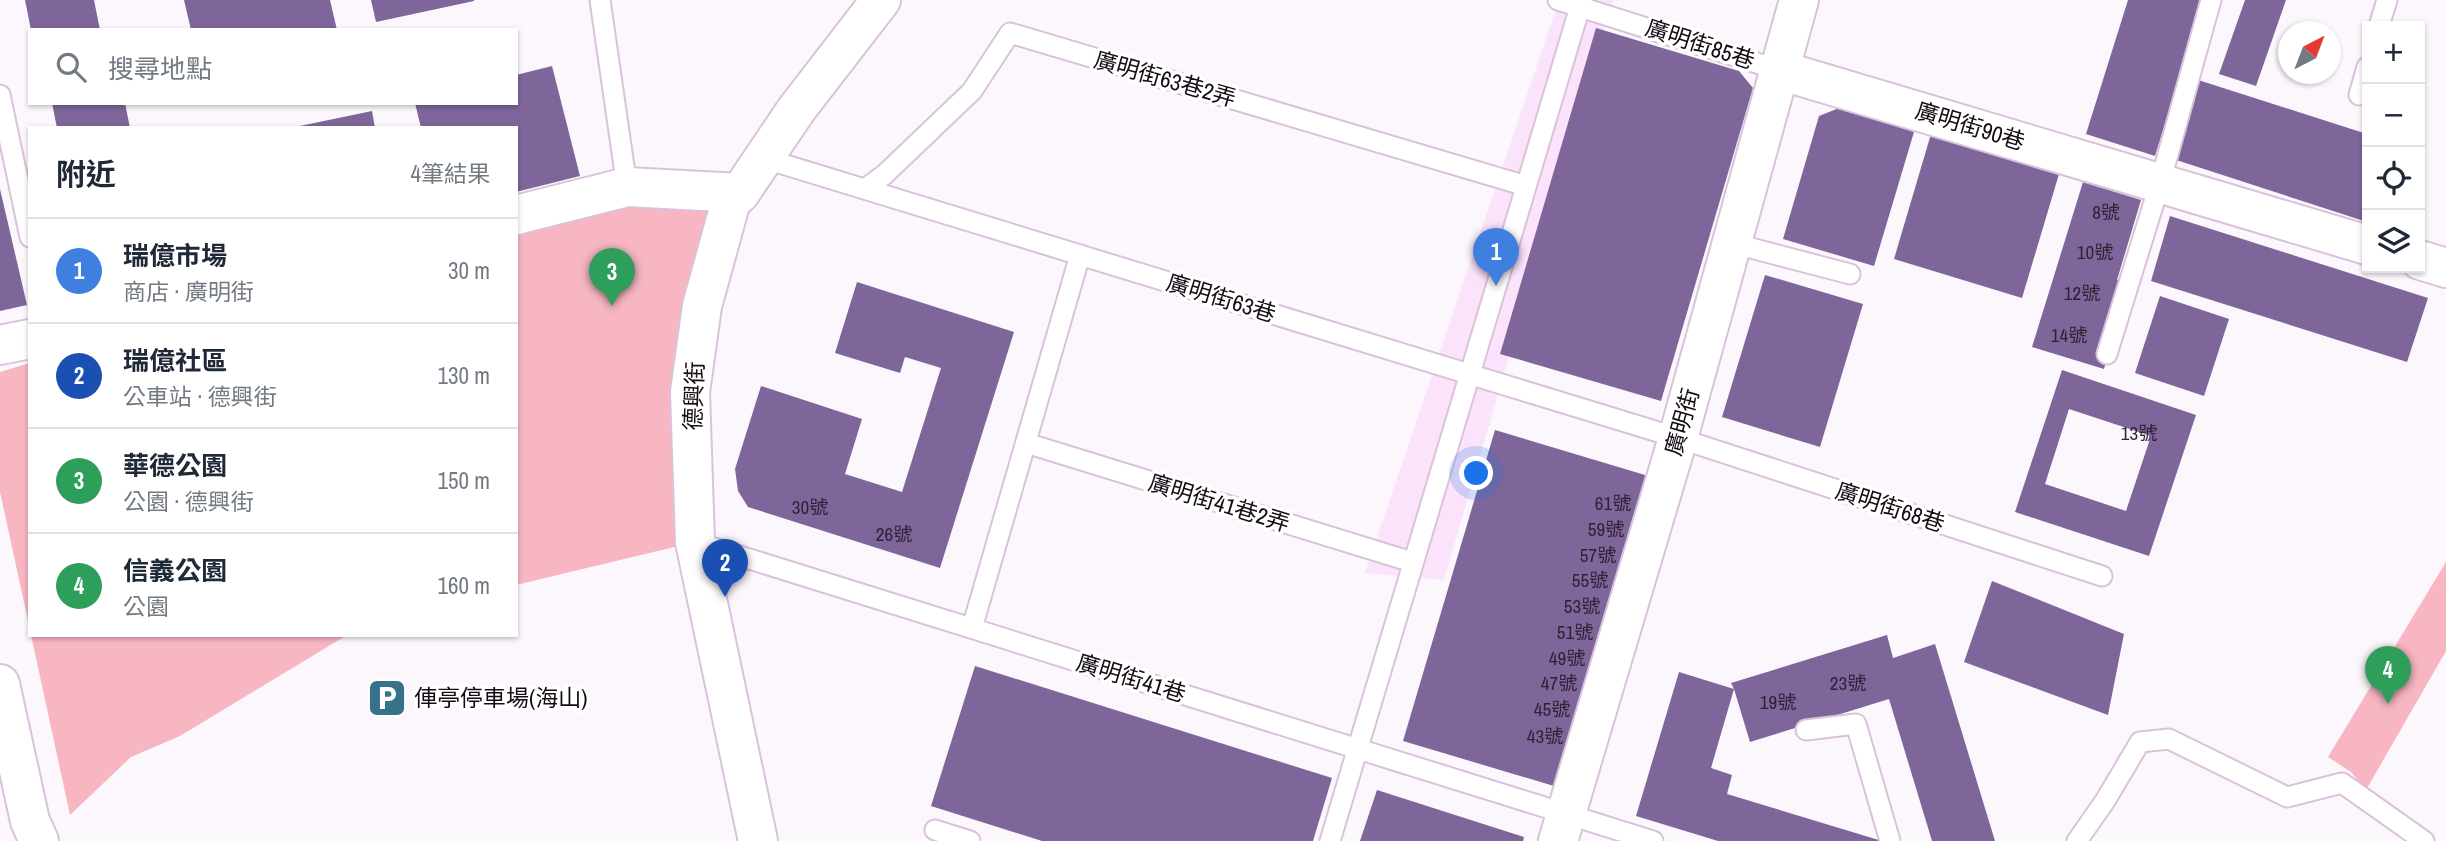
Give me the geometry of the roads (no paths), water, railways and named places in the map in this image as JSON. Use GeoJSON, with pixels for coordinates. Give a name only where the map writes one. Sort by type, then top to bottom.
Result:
{"type":"FeatureCollection","features":[{"type":"Feature","properties":{"kind":"street","name":"德興街"},"geometry":{"type":"LineString","coordinates":[[758,841],[695,542],[690,392],[702,306],[731,201],[740,193],[796,110],[881,0]]}},
{"type":"Feature","properties":{"kind":"street","name":"廣明街"},"geometry":{"type":"LineString","coordinates":[[1562,827],[1678,438],[1799,0]]}},
{"type":"Feature","properties":{"kind":"street","name":"廣明街90巷"},"geometry":{"type":"LineString","coordinates":[[1779,70],[2362,243]]}},
{"type":"Feature","properties":{"kind":"street"},"geometry":{"type":"LineString","coordinates":[[518,214],[627,187],[740,193]]}},
{"type":"Feature","properties":{"kind":"street"},"geometry":{"type":"LineString","coordinates":[[2425,262],[2446,268]]}},
{"type":"Feature","properties":{"kind":"street"},"geometry":{"type":"LineString","coordinates":[[0,345],[28,339]]}},
{"type":"Feature","properties":{"kind":"street"},"geometry":{"type":"LineString","coordinates":[[0,684],[34,831]]}},
{"type":"Feature","properties":{"kind":"lane"},"geometry":{"type":"LineString","coordinates":[[600,0],[627,187]]}},
{"type":"Feature","properties":{"kind":"lane","name":"廣明街85巷"},"geometry":{"type":"LineString","coordinates":[[1558,0],[1581,3],[1779,70]]}},
{"type":"Feature","properties":{"kind":"lane"},"geometry":{"type":"LineString","coordinates":[[2107,354],[2160,183],[2211,0]]}},
{"type":"Feature","properties":{"kind":"lane"},"geometry":{"type":"LineString","coordinates":[[2381,21],[2387,0]]}},
{"type":"Feature","properties":{"kind":"lane"},"geometry":{"type":"LineString","coordinates":[[1330,841],[1581,3]]}},
{"type":"Feature","properties":{"kind":"lane","name":"廣明街63巷2弄"},"geometry":{"type":"LineString","coordinates":[[864,189],[884,175],[972,91],[1010,33],[1526,186]]}},
{"type":"Feature","properties":{"kind":"lane"},"geometry":{"type":"LineString","coordinates":[[2359,95],[2362,84]]}},
{"type":"Feature","properties":{"kind":"lane"},"geometry":{"type":"LineString","coordinates":[[0,95],[28,228]]}},
{"type":"Feature","properties":{"kind":"lane","name":"廣明街63巷"},"geometry":{"type":"LineString","coordinates":[[764,158],[1678,438]]}},
{"type":"Feature","properties":{"kind":"lane"},"geometry":{"type":"LineString","coordinates":[[1732,243],[1850,274]]}},
{"type":"Feature","properties":{"kind":"lane"},"geometry":{"type":"LineString","coordinates":[[972,628],[1080,255]]}},
{"type":"Feature","properties":{"kind":"lane","name":"廣明街68巷"},"geometry":{"type":"LineString","coordinates":[[1678,438],[2102,576]]}},
{"type":"Feature","properties":{"kind":"lane","name":"廣明街41巷2弄"},"geometry":{"type":"LineString","coordinates":[[1026,443],[1412,562]]}},
{"type":"Feature","properties":{"kind":"lane","name":"廣明街41巷"},"geometry":{"type":"LineString","coordinates":[[695,542],[1356,748],[1562,827],[1653,841]]}},
{"type":"Feature","properties":{"kind":"lane"},"geometry":{"type":"LineString","coordinates":[[1806,730],[1856,724],[1890,841]]}},
{"type":"Feature","properties":{"kind":"lane"},"geometry":{"type":"LineString","coordinates":[[2077,841],[2105,801],[2140,742],[2169,739],[2287,797],[2342,783],[2424,841]]}},
{"type":"Feature","properties":{"kind":"lane"},"geometry":{"type":"LineString","coordinates":[[934,830],[970,841]]}},
{"type":"Feature","properties":{"kind":"place","name":"瑞億市場"},"geometry":{"type":"Point","coordinates":[1496,286]}},
{"type":"Feature","properties":{"kind":"place","name":"華德公園"},"geometry":{"type":"Point","coordinates":[612,306]}},
{"type":"Feature","properties":{"kind":"place","name":"瑞億社區"},"geometry":{"type":"Point","coordinates":[725,597]}},
{"type":"Feature","properties":{"kind":"place","name":"俥亭停車場(海山)"},"geometry":{"type":"Point","coordinates":[387,698]}},
{"type":"Feature","properties":{"kind":"place","name":"信義公園"},"geometry":{"type":"Point","coordinates":[2388,704]}}]}
